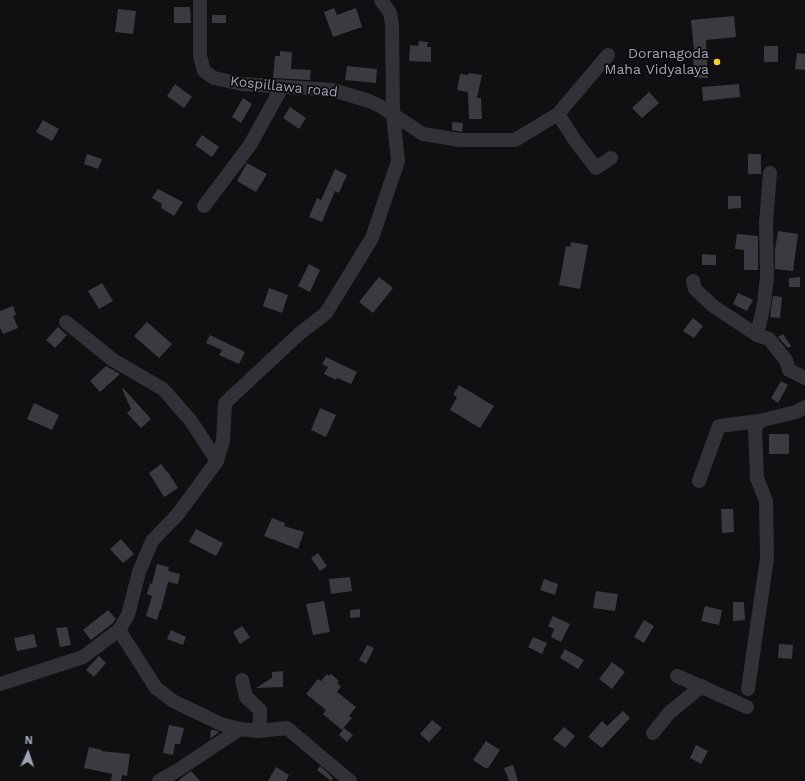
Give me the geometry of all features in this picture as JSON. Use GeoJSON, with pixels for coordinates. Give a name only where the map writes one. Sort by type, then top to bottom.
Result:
{"type":"FeatureCollection","features":[{"type":"Feature","properties":{"kind":"street","name":"Kospillawa road"},"geometry":{"type":"LineString","coordinates":[[200,0],[200,56],[204,71],[214,78],[242,84],[334,90],[369,101],[423,134],[460,140],[515,140],[558,114],[608,55]]}},
{"type":"Feature","properties":{"kind":"street"},"geometry":{"type":"LineString","coordinates":[[0,684],[83,657],[119,630],[128,615],[139,572],[152,540],[178,514],[217,461],[223,440],[225,403],[299,334],[326,314],[372,238],[398,161],[393,115],[392,24],[390,13],[381,0]]}},
{"type":"Feature","properties":{"kind":"street"},"geometry":{"type":"LineString","coordinates":[[204,206],[250,145],[282,87]]}},
{"type":"Feature","properties":{"kind":"street"},"geometry":{"type":"LineString","coordinates":[[558,114],[576,142],[596,168],[611,158]]}},
{"type":"Feature","properties":{"kind":"street"},"geometry":{"type":"LineString","coordinates":[[757,335],[764,304],[767,277],[766,223],[770,173]]}},
{"type":"Feature","properties":{"kind":"street"},"geometry":{"type":"LineString","coordinates":[[693,281],[695,289],[713,306],[757,335],[769,339],[786,360],[789,370],[805,378]]}},
{"type":"Feature","properties":{"kind":"street"},"geometry":{"type":"LineString","coordinates":[[66,322],[113,360],[163,389],[191,422],[217,461]]}},
{"type":"Feature","properties":{"kind":"street"},"geometry":{"type":"LineString","coordinates":[[699,481],[719,426],[759,421],[796,412],[805,407]]}},
{"type":"Feature","properties":{"kind":"street"},"geometry":{"type":"LineString","coordinates":[[748,688],[767,558],[766,501],[756,478],[755,429],[759,421]]}},
{"type":"Feature","properties":{"kind":"street"},"geometry":{"type":"LineString","coordinates":[[119,630],[156,688],[173,701],[221,724],[240,729],[258,731],[287,728],[350,781]]}},
{"type":"Feature","properties":{"kind":"street"},"geometry":{"type":"LineString","coordinates":[[676,676],[702,686],[746,707]]}},
{"type":"Feature","properties":{"kind":"street"},"geometry":{"type":"LineString","coordinates":[[242,680],[246,697],[260,710],[258,731]]}},
{"type":"Feature","properties":{"kind":"street"},"geometry":{"type":"LineString","coordinates":[[653,733],[669,713],[702,686]]}},
{"type":"Feature","properties":{"kind":"street"},"geometry":{"type":"LineString","coordinates":[[159,781],[240,729]]}},
{"type":"Feature","properties":{"kind":"building"},"geometry":{"type":"Polygon","coordinates":[[[174,7],[190,7],[191,23],[174,23],[174,7]]]}},
{"type":"Feature","properties":{"kind":"building"},"geometry":{"type":"Polygon","coordinates":[[[334,8],[337,15],[356,8],[362,27],[333,37],[324,12],[334,8]]]}},
{"type":"Feature","properties":{"kind":"building"},"geometry":{"type":"Polygon","coordinates":[[[118,9],[136,11],[133,34],[115,32],[118,9]]]}},
{"type":"Feature","properties":{"kind":"building"},"geometry":{"type":"Polygon","coordinates":[[[212,15],[226,15],[226,23],[212,23],[212,15]]]}},
{"type":"Feature","properties":{"kind":"building"},"geometry":{"type":"Polygon","coordinates":[[[734,16],[736,37],[706,40],[708,78],[694,78],[694,50],[691,20],[734,16]]]}},
{"type":"Feature","properties":{"kind":"building"},"geometry":{"type":"Polygon","coordinates":[[[419,41],[428,42],[427,47],[431,47],[431,62],[409,61],[410,45],[418,46],[419,41]]]}},
{"type":"Feature","properties":{"kind":"building"},"geometry":{"type":"Polygon","coordinates":[[[764,46],[778,46],[778,62],[764,62],[764,46]]]}},
{"type":"Feature","properties":{"kind":"building"},"geometry":{"type":"Polygon","coordinates":[[[280,51],[292,52],[291,69],[311,70],[310,80],[273,78],[275,56],[280,56],[280,51]]]}},
{"type":"Feature","properties":{"kind":"building"},"geometry":{"type":"Polygon","coordinates":[[[797,53],[805,54],[805,70],[795,69],[797,53]]]}},
{"type":"Feature","properties":{"kind":"building"},"geometry":{"type":"Polygon","coordinates":[[[347,66],[377,69],[376,83],[345,80],[347,66]]]}},
{"type":"Feature","properties":{"kind":"building"},"geometry":{"type":"Polygon","coordinates":[[[469,73],[482,75],[477,98],[481,98],[482,119],[469,119],[468,92],[457,90],[460,74],[468,75],[469,73]]]}},
{"type":"Feature","properties":{"kind":"building"},"geometry":{"type":"Polygon","coordinates":[[[175,84],[192,97],[184,108],[167,96],[175,84]]]}},
{"type":"Feature","properties":{"kind":"building"},"geometry":{"type":"Polygon","coordinates":[[[739,84],[740,97],[703,101],[702,87],[739,84]]]}},
{"type":"Feature","properties":{"kind":"building"},"geometry":{"type":"Polygon","coordinates":[[[649,92],[659,103],[642,118],[632,108],[649,92]]]}},
{"type":"Feature","properties":{"kind":"building"},"geometry":{"type":"Polygon","coordinates":[[[243,98],[252,104],[241,123],[232,117],[243,98]]]}},
{"type":"Feature","properties":{"kind":"building"},"geometry":{"type":"Polygon","coordinates":[[[290,107],[306,118],[299,129],[283,118],[290,107]]]}},
{"type":"Feature","properties":{"kind":"building"},"geometry":{"type":"Polygon","coordinates":[[[43,120],[59,129],[52,141],[36,132],[43,120]]]}},
{"type":"Feature","properties":{"kind":"building"},"geometry":{"type":"Polygon","coordinates":[[[452,122],[463,123],[462,132],[452,130],[452,122]]]}},
{"type":"Feature","properties":{"kind":"building"},"geometry":{"type":"Polygon","coordinates":[[[202,135],[219,147],[212,157],[195,145],[202,135]]]}},
{"type":"Feature","properties":{"kind":"building"},"geometry":{"type":"Polygon","coordinates":[[[87,154],[102,159],[98,169],[84,164],[87,154]]]}},
{"type":"Feature","properties":{"kind":"building"},"geometry":{"type":"Polygon","coordinates":[[[748,154],[761,154],[761,174],[748,174],[748,154]]]}},
{"type":"Feature","properties":{"kind":"building"},"geometry":{"type":"Polygon","coordinates":[[[247,163],[267,174],[256,192],[237,181],[247,163]]]}},
{"type":"Feature","properties":{"kind":"building"},"geometry":{"type":"Polygon","coordinates":[[[335,169],[347,175],[339,193],[335,191],[322,222],[309,217],[317,198],[321,200],[335,169]]]}},
{"type":"Feature","properties":{"kind":"building"},"geometry":{"type":"Polygon","coordinates":[[[158,189],[183,202],[174,216],[161,208],[162,204],[152,198],[158,189]]]}},
{"type":"Feature","properties":{"kind":"building"},"geometry":{"type":"Polygon","coordinates":[[[728,196],[741,196],[741,208],[728,209],[728,196]]]}},
{"type":"Feature","properties":{"kind":"building"},"geometry":{"type":"Polygon","coordinates":[[[778,231],[798,234],[793,271],[775,269],[775,250],[778,231]]]}},
{"type":"Feature","properties":{"kind":"building"},"geometry":{"type":"Polygon","coordinates":[[[737,234],[758,236],[758,270],[744,270],[744,250],[735,249],[737,234]]]}},
{"type":"Feature","properties":{"kind":"building"},"geometry":{"type":"Polygon","coordinates":[[[571,242],[588,245],[580,289],[559,285],[566,246],[570,247],[571,242]]]}},
{"type":"Feature","properties":{"kind":"building"},"geometry":{"type":"Polygon","coordinates":[[[702,254],[716,255],[716,265],[702,265],[702,254]]]}},
{"type":"Feature","properties":{"kind":"building"},"geometry":{"type":"Polygon","coordinates":[[[309,264],[320,270],[310,292],[298,286],[309,264]]]}},
{"type":"Feature","properties":{"kind":"building"},"geometry":{"type":"Polygon","coordinates":[[[379,277],[393,288],[373,313],[359,302],[379,277]]]}},
{"type":"Feature","properties":{"kind":"building"},"geometry":{"type":"Polygon","coordinates":[[[800,277],[800,287],[789,287],[789,278],[800,277]]]}},
{"type":"Feature","properties":{"kind":"building"},"geometry":{"type":"Polygon","coordinates":[[[102,283],[113,301],[99,309],[88,291],[102,283]]]}},
{"type":"Feature","properties":{"kind":"building"},"geometry":{"type":"Polygon","coordinates":[[[269,288],[288,295],[282,313],[263,306],[269,288]]]}},
{"type":"Feature","properties":{"kind":"building"},"geometry":{"type":"Polygon","coordinates":[[[738,293],[753,300],[747,311],[733,304],[738,293]]]}},
{"type":"Feature","properties":{"kind":"building"},"geometry":{"type":"Polygon","coordinates":[[[773,296],[782,297],[780,318],[770,317],[773,296]]]}},
{"type":"Feature","properties":{"kind":"building"},"geometry":{"type":"Polygon","coordinates":[[[13,306],[16,315],[13,316],[18,328],[3,334],[0,328],[0,311],[13,306]]]}},
{"type":"Feature","properties":{"kind":"building"},"geometry":{"type":"Polygon","coordinates":[[[693,318],[703,326],[694,338],[683,331],[693,318]]]}},
{"type":"Feature","properties":{"kind":"building"},"geometry":{"type":"Polygon","coordinates":[[[147,322],[172,344],[159,358],[134,336],[147,322]]]}},
{"type":"Feature","properties":{"kind":"building"},"geometry":{"type":"Polygon","coordinates":[[[58,327],[67,335],[55,348],[46,340],[58,327]]]}},
{"type":"Feature","properties":{"kind":"building"},"geometry":{"type":"Polygon","coordinates":[[[783,334],[791,346],[788,348],[778,337],[783,334]]]}},
{"type":"Feature","properties":{"kind":"building"},"geometry":{"type":"Polygon","coordinates":[[[210,335],[245,352],[239,364],[219,355],[222,350],[206,343],[210,335]]]}},
{"type":"Feature","properties":{"kind":"building"},"geometry":{"type":"Polygon","coordinates":[[[326,357],[357,372],[351,384],[337,378],[336,380],[324,374],[328,367],[322,364],[326,357]]]}},
{"type":"Feature","properties":{"kind":"building"},"geometry":{"type":"Polygon","coordinates":[[[106,366],[120,374],[100,392],[90,381],[106,366]]]}},
{"type":"Feature","properties":{"kind":"building"},"geometry":{"type":"Polygon","coordinates":[[[781,381],[788,385],[778,403],[771,398],[781,381]]]}},
{"type":"Feature","properties":{"kind":"building"},"geometry":{"type":"Polygon","coordinates":[[[459,385],[494,406],[480,428],[450,410],[457,397],[453,395],[459,385]]]}},
{"type":"Feature","properties":{"kind":"building"},"geometry":{"type":"Polygon","coordinates":[[[123,388],[151,419],[141,428],[127,413],[131,409],[122,389],[123,388]]]}},
{"type":"Feature","properties":{"kind":"building"},"geometry":{"type":"Polygon","coordinates":[[[34,403],[59,415],[52,430],[27,419],[34,403]]]}},
{"type":"Feature","properties":{"kind":"building"},"geometry":{"type":"Polygon","coordinates":[[[320,408],[336,415],[326,437],[311,430],[320,408]]]}},
{"type":"Feature","properties":{"kind":"building"},"geometry":{"type":"Polygon","coordinates":[[[769,434],[789,434],[789,454],[769,454],[769,434]]]}},
{"type":"Feature","properties":{"kind":"building"},"geometry":{"type":"Polygon","coordinates":[[[161,464],[178,488],[164,497],[149,473],[161,464]]]}},
{"type":"Feature","properties":{"kind":"building"},"geometry":{"type":"Polygon","coordinates":[[[721,509],[733,509],[734,532],[722,533],[721,509]]]}},
{"type":"Feature","properties":{"kind":"building"},"geometry":{"type":"Polygon","coordinates":[[[272,518],[285,523],[284,526],[304,532],[298,549],[264,536],[272,518]]]}},
{"type":"Feature","properties":{"kind":"building"},"geometry":{"type":"Polygon","coordinates":[[[196,529],[223,543],[216,556],[189,542],[196,529]]]}},
{"type":"Feature","properties":{"kind":"building"},"geometry":{"type":"Polygon","coordinates":[[[121,539],[134,554],[123,563],[110,549],[121,539]]]}},
{"type":"Feature","properties":{"kind":"building"},"geometry":{"type":"Polygon","coordinates":[[[318,553],[327,566],[320,571],[311,558],[318,553]]]}},
{"type":"Feature","properties":{"kind":"building"},"geometry":{"type":"Polygon","coordinates":[[[157,564],[169,567],[168,571],[180,574],[178,584],[168,582],[157,620],[146,616],[152,596],[147,594],[150,583],[152,584],[157,564]]]}},
{"type":"Feature","properties":{"kind":"building"},"geometry":{"type":"Polygon","coordinates":[[[350,577],[352,591],[331,594],[329,579],[350,577]]]}},
{"type":"Feature","properties":{"kind":"building"},"geometry":{"type":"Polygon","coordinates":[[[544,579],[558,584],[555,595],[540,590],[544,579]]]}},
{"type":"Feature","properties":{"kind":"building"},"geometry":{"type":"Polygon","coordinates":[[[596,591],[618,594],[615,611],[593,608],[596,591]]]}},
{"type":"Feature","properties":{"kind":"building"},"geometry":{"type":"Polygon","coordinates":[[[324,601],[330,632],[313,635],[306,604],[324,601]]]}},
{"type":"Feature","properties":{"kind":"building"},"geometry":{"type":"Polygon","coordinates":[[[733,602],[744,602],[745,620],[733,621],[733,602]]]}},
{"type":"Feature","properties":{"kind":"building"},"geometry":{"type":"Polygon","coordinates":[[[705,606],[722,610],[719,625],[701,621],[705,606]]]}},
{"type":"Feature","properties":{"kind":"building"},"geometry":{"type":"Polygon","coordinates":[[[360,609],[360,617],[350,618],[350,610],[360,609]]]}},
{"type":"Feature","properties":{"kind":"building"},"geometry":{"type":"Polygon","coordinates":[[[108,610],[116,619],[91,640],[83,630],[108,610]]]}},
{"type":"Feature","properties":{"kind":"building"},"geometry":{"type":"Polygon","coordinates":[[[553,616],[570,624],[561,642],[551,637],[554,629],[548,626],[553,616]]]}},
{"type":"Feature","properties":{"kind":"building"},"geometry":{"type":"Polygon","coordinates":[[[644,620],[654,626],[644,643],[634,637],[644,620]]]}},
{"type":"Feature","properties":{"kind":"building"},"geometry":{"type":"Polygon","coordinates":[[[242,626],[250,637],[240,644],[233,632],[242,626]]]}},
{"type":"Feature","properties":{"kind":"building"},"geometry":{"type":"Polygon","coordinates":[[[67,627],[71,645],[60,647],[56,628],[67,627]]]}},
{"type":"Feature","properties":{"kind":"building"},"geometry":{"type":"Polygon","coordinates":[[[171,630],[186,637],[183,645],[167,639],[171,630]]]}},
{"type":"Feature","properties":{"kind":"building"},"geometry":{"type":"Polygon","coordinates":[[[34,634],[37,647],[17,651],[14,638],[34,634]]]}},
{"type":"Feature","properties":{"kind":"building"},"geometry":{"type":"Polygon","coordinates":[[[533,637],[547,643],[542,654],[528,647],[533,637]]]}},
{"type":"Feature","properties":{"kind":"building"},"geometry":{"type":"Polygon","coordinates":[[[779,644],[793,645],[792,659],[778,658],[779,644]]]}},
{"type":"Feature","properties":{"kind":"building"},"geometry":{"type":"Polygon","coordinates":[[[367,645],[374,648],[366,664],[359,660],[367,645]]]}},
{"type":"Feature","properties":{"kind":"building"},"geometry":{"type":"Polygon","coordinates":[[[565,649],[584,660],[578,669],[560,658],[565,649]]]}},
{"type":"Feature","properties":{"kind":"building"},"geometry":{"type":"Polygon","coordinates":[[[99,656],[106,663],[94,677],[86,670],[99,656]]]}},
{"type":"Feature","properties":{"kind":"building"},"geometry":{"type":"Polygon","coordinates":[[[612,662],[625,672],[612,689],[599,679],[612,662]]]}},
{"type":"Feature","properties":{"kind":"building"},"geometry":{"type":"Polygon","coordinates":[[[283,671],[283,687],[256,688],[272,678],[272,672],[283,671]]]}},
{"type":"Feature","properties":{"kind":"building"},"geometry":{"type":"Polygon","coordinates":[[[327,674],[329,676],[331,674],[339,681],[337,683],[341,686],[337,692],[356,707],[349,716],[352,718],[342,730],[323,714],[326,710],[306,694],[318,679],[321,681],[327,674]]]}},
{"type":"Feature","properties":{"kind":"building"},"geometry":{"type":"Polygon","coordinates":[[[623,711],[630,718],[602,748],[588,737],[602,721],[607,726],[623,711]]]}},
{"type":"Feature","properties":{"kind":"building"},"geometry":{"type":"Polygon","coordinates":[[[432,720],[442,728],[429,742],[420,734],[432,720]]]}},
{"type":"Feature","properties":{"kind":"building"},"geometry":{"type":"Polygon","coordinates":[[[169,725],[184,728],[180,744],[175,744],[173,755],[163,753],[169,725]]]}},
{"type":"Feature","properties":{"kind":"building"},"geometry":{"type":"Polygon","coordinates":[[[564,727],[575,736],[565,748],[553,739],[564,727]]]}},
{"type":"Feature","properties":{"kind":"building"},"geometry":{"type":"Polygon","coordinates":[[[344,728],[353,735],[347,742],[339,735],[344,728]]]}},
{"type":"Feature","properties":{"kind":"building"},"geometry":{"type":"Polygon","coordinates":[[[211,730],[219,732],[210,739],[211,730]]]}},
{"type":"Feature","properties":{"kind":"building"},"geometry":{"type":"Polygon","coordinates":[[[486,741],[500,750],[488,768],[485,768],[473,760],[486,741]]]}},
{"type":"Feature","properties":{"kind":"building"},"geometry":{"type":"Polygon","coordinates":[[[696,745],[708,751],[701,764],[690,758],[696,745]]]}},
{"type":"Feature","properties":{"kind":"building"},"geometry":{"type":"Polygon","coordinates":[[[89,747],[102,750],[101,751],[130,754],[127,776],[122,775],[121,781],[111,781],[112,774],[84,768],[89,747]]]}},
{"type":"Feature","properties":{"kind":"building"},"geometry":{"type":"Polygon","coordinates":[[[513,765],[518,781],[509,781],[504,768],[513,765]]]}},
{"type":"Feature","properties":{"kind":"building"},"geometry":{"type":"Polygon","coordinates":[[[320,766],[333,778],[331,781],[317,770],[320,766]]]}},
{"type":"Feature","properties":{"kind":"building"},"geometry":{"type":"Polygon","coordinates":[[[276,767],[289,775],[286,781],[268,781],[276,767]]]}},
{"type":"Feature","properties":{"kind":"building"},"geometry":{"type":"Polygon","coordinates":[[[191,771],[200,781],[178,781],[184,776],[191,771]]]}},
{"type":"Feature","properties":{"kind":"place","name":"Doranagoda Maha Vidyalaya"},"geometry":{"type":"Point","coordinates":[717,62]}}]}
